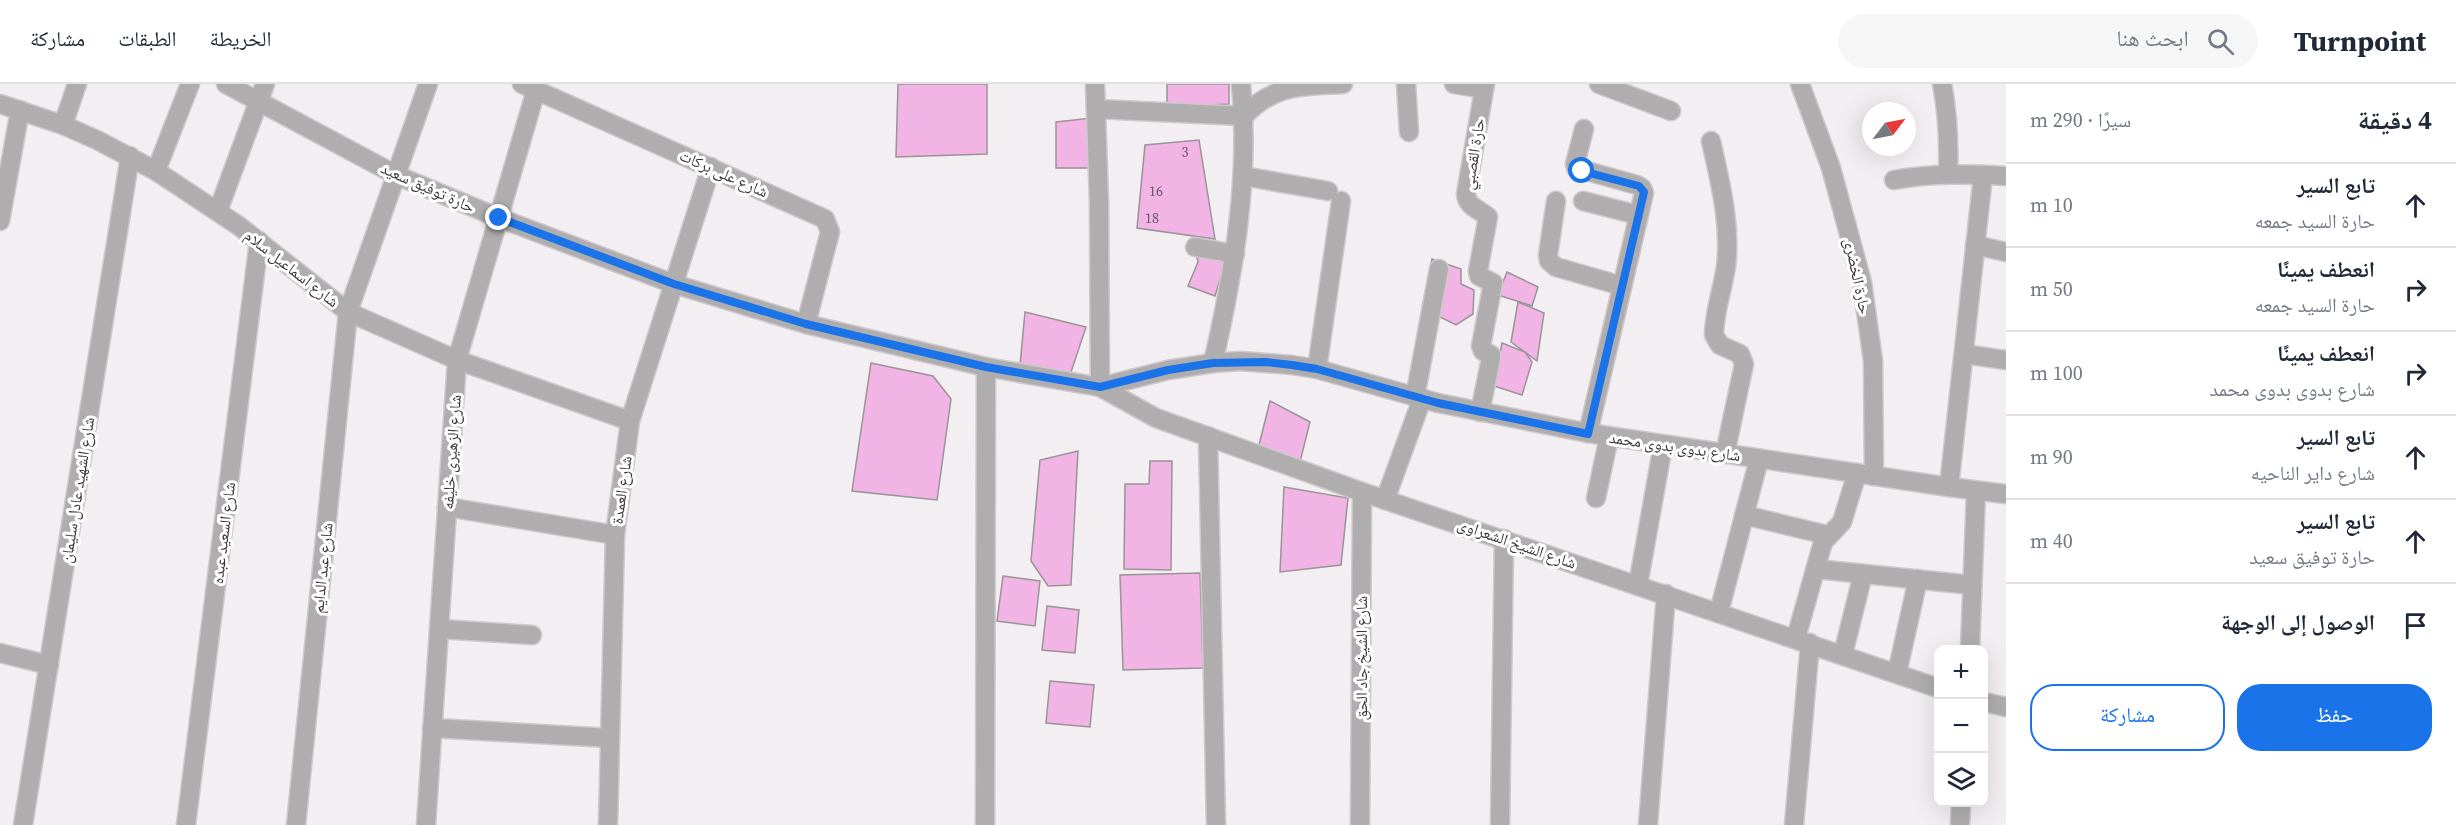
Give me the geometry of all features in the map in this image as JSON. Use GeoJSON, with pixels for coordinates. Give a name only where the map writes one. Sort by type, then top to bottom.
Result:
{"type":"FeatureCollection","features":[{"type":"Feature","properties":{"kind":"street"},"geometry":{"type":"LineString","coordinates":[[63,125],[77,84]]}},
{"type":"Feature","properties":{"kind":"street"},"geometry":{"type":"LineString","coordinates":[[156,171],[190,84]]}},
{"type":"Feature","properties":{"kind":"street","name":"حارة توفيق سعيد"},"geometry":{"type":"LineString","coordinates":[[226,84],[396,175],[499,218],[674,284],[806,324],[986,367],[1100,387]]}},
{"type":"Feature","properties":{"kind":"street"},"geometry":{"type":"LineString","coordinates":[[218,211],[265,84]]}},
{"type":"Feature","properties":{"kind":"street","name":"شارع عبد الدايم"},"geometry":{"type":"LineString","coordinates":[[296,825],[348,312],[428,84]]}},
{"type":"Feature","properties":{"kind":"street"},"geometry":{"type":"LineString","coordinates":[[1095,84],[1100,387]]}},
{"type":"Feature","properties":{"kind":"street"},"geometry":{"type":"LineString","coordinates":[[1213,363],[1235,254],[1243,176],[1244,116],[1240,84]]}},
{"type":"Feature","properties":{"kind":"street"},"geometry":{"type":"LineString","coordinates":[[1096,108],[1244,116],[1259,101],[1278,90],[1343,84]]}},
{"type":"Feature","properties":{"kind":"street"},"geometry":{"type":"LineString","coordinates":[[1406,84],[1409,132]]}},
{"type":"Feature","properties":{"kind":"street"},"geometry":{"type":"LineString","coordinates":[[1454,84],[1485,86]]}},
{"type":"Feature","properties":{"kind":"street"},"geometry":{"type":"LineString","coordinates":[[1599,84],[1671,111]]}},
{"type":"Feature","properties":{"kind":"street","name":"حارة الخضرى"},"geometry":{"type":"LineString","coordinates":[[1800,84],[1831,168],[1862,282],[1873,361],[1865,475],[1842,522],[1836,530],[1827,535]]}},
{"type":"Feature","properties":{"kind":"street"},"geometry":{"type":"LineString","coordinates":[[1942,84],[1947,110],[1948,174]]}},
{"type":"Feature","properties":{"kind":"street","name":"حارة القصبي"},"geometry":{"type":"LineString","coordinates":[[1479,412],[1491,358],[1491,355],[1483,351],[1481,346],[1493,283],[1479,276],[1478,271],[1488,217],[1466,201],[1466,194],[1485,86]]}},
{"type":"Feature","properties":{"kind":"street","name":"شارع على بركات"},"geometry":{"type":"LineString","coordinates":[[529,87],[821,216],[828,223],[830,232],[806,324]]}},
{"type":"Feature","properties":{"kind":"street","name":"شارع الزهيرى خليفه"},"geometry":{"type":"LineString","coordinates":[[426,825],[457,360],[499,218],[529,87]]}},
{"type":"Feature","properties":{"kind":"street","name":"شارع اسماعيل سلام"},"geometry":{"type":"LineString","coordinates":[[0,104],[63,125],[130,156],[156,171],[218,211],[348,312],[457,360],[630,421]]}},
{"type":"Feature","properties":{"kind":"street"},"geometry":{"type":"LineString","coordinates":[[0,221],[20,110]]}},
{"type":"Feature","properties":{"kind":"street"},"geometry":{"type":"LineString","coordinates":[[1584,129],[1576,168],[1641,187],[1644,192],[1588,434]]}},
{"type":"Feature","properties":{"kind":"street"},"geometry":{"type":"LineString","coordinates":[[1711,141],[1723,196],[1727,243],[1726,266],[1714,335],[1720,345],[1740,354],[1744,364],[1725,454]]}},
{"type":"Feature","properties":{"kind":"street","name":"شارع الشهيد عادل سليمان"},"geometry":{"type":"LineString","coordinates":[[23,825],[130,156]]}},
{"type":"Feature","properties":{"kind":"street","name":"شارع العمدة"},"geometry":{"type":"LineString","coordinates":[[608,825],[615,535],[630,421],[711,167]]}},
{"type":"Feature","properties":{"kind":"street"},"geometry":{"type":"LineString","coordinates":[[1894,180],[1925,174],[2006,176]]}},
{"type":"Feature","properties":{"kind":"street"},"geometry":{"type":"LineString","coordinates":[[1949,488],[1983,175]]}},
{"type":"Feature","properties":{"kind":"street"},"geometry":{"type":"LineString","coordinates":[[1243,176],[1335,196],[1317,369]]}},
{"type":"Feature","properties":{"kind":"street"},"geometry":{"type":"LineString","coordinates":[[1556,201],[1549,261],[1556,267],[1622,286]]}},
{"type":"Feature","properties":{"kind":"street"},"geometry":{"type":"LineString","coordinates":[[1583,201],[1638,215]]}},
{"type":"Feature","properties":{"kind":"street","name":"شارع السعيد عبده"},"geometry":{"type":"LineString","coordinates":[[186,825],[260,242]]}},
{"type":"Feature","properties":{"kind":"street"},"geometry":{"type":"LineString","coordinates":[[1975,246],[2006,252]]}},
{"type":"Feature","properties":{"kind":"street"},"geometry":{"type":"LineString","coordinates":[[1195,247],[1235,254]]}},
{"type":"Feature","properties":{"kind":"street"},"geometry":{"type":"LineString","coordinates":[[1385,500],[1418,398],[1439,269]]}},
{"type":"Feature","properties":{"kind":"street"},"geometry":{"type":"LineString","coordinates":[[1964,354],[2006,360]]}},
{"type":"Feature","properties":{"kind":"street","name":"شارع بدوى بدوى محمد"},"geometry":{"type":"LineString","coordinates":[[1100,387],[1168,370],[1213,363],[1266,362],[1317,369],[1418,398],[1588,434],[1949,488],[2006,494]]}},
{"type":"Feature","properties":{"kind":"street"},"geometry":{"type":"LineString","coordinates":[[985,825],[986,367]]}},
{"type":"Feature","properties":{"kind":"street","name":"شارع الشيخ الشعراوى"},"geometry":{"type":"LineString","coordinates":[[1100,387],[1156,418],[1362,492],[1803,640],[1934,687]]}},
{"type":"Feature","properties":{"kind":"street"},"geometry":{"type":"LineString","coordinates":[[1208,436],[1216,825]]}},
{"type":"Feature","properties":{"kind":"street"},"geometry":{"type":"LineString","coordinates":[[1596,498],[1609,437]]}},
{"type":"Feature","properties":{"kind":"street"},"geometry":{"type":"LineString","coordinates":[[1638,585],[1663,445]]}},
{"type":"Feature","properties":{"kind":"street"},"geometry":{"type":"LineString","coordinates":[[1719,612],[1759,459]]}},
{"type":"Feature","properties":{"kind":"street"},"geometry":{"type":"LineString","coordinates":[[1970,645],[1976,491]]}},
{"type":"Feature","properties":{"kind":"street","name":"شارع الشيخ جاد الحق"},"geometry":{"type":"LineString","coordinates":[[1360,825],[1362,492]]}},
{"type":"Feature","properties":{"kind":"street"},"geometry":{"type":"LineString","coordinates":[[447,507],[615,535]]}},
{"type":"Feature","properties":{"kind":"street"},"geometry":{"type":"LineString","coordinates":[[1744,515],[1827,535],[1816,569],[1803,640],[1794,825]]}},
{"type":"Feature","properties":{"kind":"street"},"geometry":{"type":"LineString","coordinates":[[1500,825],[1504,539]]}},
{"type":"Feature","properties":{"kind":"street"},"geometry":{"type":"LineString","coordinates":[[1816,569],[1972,585]]}},
{"type":"Feature","properties":{"kind":"street"},"geometry":{"type":"LineString","coordinates":[[1843,654],[1863,574]]}},
{"type":"Feature","properties":{"kind":"street"},"geometry":{"type":"LineString","coordinates":[[1897,673],[1918,579]]}},
{"type":"Feature","properties":{"kind":"street"},"geometry":{"type":"LineString","coordinates":[[1648,825],[1666,594]]}},
{"type":"Feature","properties":{"kind":"street"},"geometry":{"type":"LineString","coordinates":[[439,629],[532,635]]}},
{"type":"Feature","properties":{"kind":"street"},"geometry":{"type":"LineString","coordinates":[[0,653],[49,665]]}},
{"type":"Feature","properties":{"kind":"street"},"geometry":{"type":"LineString","coordinates":[[1988,703],[2006,708]]}},
{"type":"Feature","properties":{"kind":"street"},"geometry":{"type":"LineString","coordinates":[[432,728],[610,738]]}},
{"type":"Feature","properties":{"kind":"street"},"geometry":{"type":"LineString","coordinates":[[1959,825],[1961,807]]}},
{"type":"Feature","properties":{"kind":"building"},"geometry":{"type":"Polygon","coordinates":[[[898,84],[987,84],[987,154],[896,157],[898,84]]]}},
{"type":"Feature","properties":{"kind":"building"},"geometry":{"type":"Polygon","coordinates":[[[1167,84],[1229,84],[1229,104],[1167,107],[1167,84]]]}},
{"type":"Feature","properties":{"kind":"building"},"geometry":{"type":"Polygon","coordinates":[[[1092,118],[1098,168],[1056,168],[1056,122],[1092,118]]]}},
{"type":"Feature","properties":{"kind":"building"},"geometry":{"type":"Polygon","coordinates":[[[1199,140],[1215,239],[1137,228],[1145,145],[1199,140]]]}},
{"type":"Feature","properties":{"kind":"building"},"geometry":{"type":"Polygon","coordinates":[[[1195,247],[1226,259],[1215,296],[1188,286],[1198,262],[1195,247]]]}},
{"type":"Feature","properties":{"kind":"building"},"geometry":{"type":"Polygon","coordinates":[[[1432,259],[1461,269],[1461,284],[1474,290],[1473,314],[1456,325],[1422,308],[1432,259]]]}},
{"type":"Feature","properties":{"kind":"building"},"geometry":{"type":"Polygon","coordinates":[[[1507,272],[1538,287],[1532,306],[1498,295],[1507,272]]]}},
{"type":"Feature","properties":{"kind":"building"},"geometry":{"type":"Polygon","coordinates":[[[1518,302],[1544,313],[1537,361],[1511,342],[1518,302]]]}},
{"type":"Feature","properties":{"kind":"building"},"geometry":{"type":"Polygon","coordinates":[[[1025,312],[1086,327],[1070,375],[1020,365],[1025,312]]]}},
{"type":"Feature","properties":{"kind":"building"},"geometry":{"type":"Polygon","coordinates":[[[1502,343],[1525,352],[1532,362],[1522,395],[1494,386],[1502,343]]]}},
{"type":"Feature","properties":{"kind":"building"},"geometry":{"type":"Polygon","coordinates":[[[871,363],[933,376],[951,399],[937,500],[852,491],[871,363]]]}},
{"type":"Feature","properties":{"kind":"building"},"geometry":{"type":"Polygon","coordinates":[[[1270,401],[1310,422],[1300,462],[1259,445],[1270,401]]]}},
{"type":"Feature","properties":{"kind":"building"},"geometry":{"type":"Polygon","coordinates":[[[1078,451],[1071,585],[1048,586],[1031,561],[1040,460],[1078,451]]]}},
{"type":"Feature","properties":{"kind":"building"},"geometry":{"type":"Polygon","coordinates":[[[1150,461],[1172,461],[1171,570],[1124,569],[1125,484],[1149,484],[1150,461]]]}},
{"type":"Feature","properties":{"kind":"building"},"geometry":{"type":"Polygon","coordinates":[[[1284,487],[1348,498],[1341,565],[1280,572],[1284,487]]]}},
{"type":"Feature","properties":{"kind":"building"},"geometry":{"type":"Polygon","coordinates":[[[1200,573],[1203,668],[1123,670],[1120,575],[1200,573]]]}},
{"type":"Feature","properties":{"kind":"building"},"geometry":{"type":"Polygon","coordinates":[[[1003,576],[1040,581],[1035,626],[997,621],[1003,576]]]}},
{"type":"Feature","properties":{"kind":"building"},"geometry":{"type":"Polygon","coordinates":[[[1047,606],[1079,610],[1075,653],[1042,650],[1047,606]]]}},
{"type":"Feature","properties":{"kind":"building"},"geometry":{"type":"Polygon","coordinates":[[[1050,681],[1094,685],[1090,727],[1046,723],[1050,681]]]}},
{"type":"Feature","properties":{"kind":"route"},"geometry":{"type":"LineString","coordinates":[[499,218],[674,284],[806,324],[986,367],[1100,387],[1168,370],[1213,363],[1266,362],[1317,369],[1438,403],[1588,434],[1644,192],[1639,186],[1582,171]]}}]}
